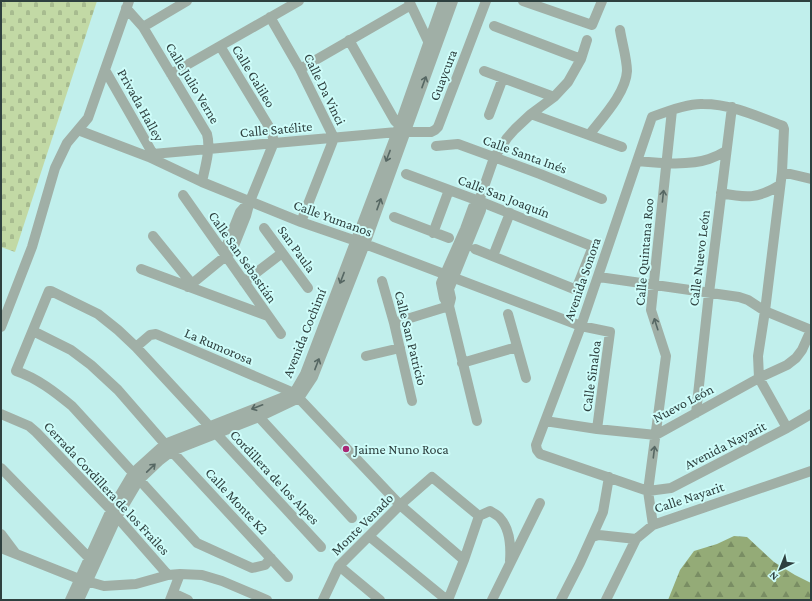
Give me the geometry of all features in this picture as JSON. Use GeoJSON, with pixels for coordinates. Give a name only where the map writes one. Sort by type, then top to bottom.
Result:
{"type":"FeatureCollection","features":[{"type":"Feature","properties":{"kind":"street"},"geometry":{"type":"LineString","coordinates":[[143,27],[187,1]]}},
{"type":"Feature","properties":{"kind":"street"},"geometry":{"type":"LineString","coordinates":[[171,74],[299,1]]}},
{"type":"Feature","properties":{"kind":"street","name":"Avenida Cochimí"},"geometry":{"type":"LineString","coordinates":[[401,130],[428,41],[443,1]]}},
{"type":"Feature","properties":{"kind":"street","name":"Avenida Cochimí"},"geometry":{"type":"LineString","coordinates":[[212,430],[259,417],[296,396],[312,377],[401,130],[453,1]]}},
{"type":"Feature","properties":{"kind":"street","name":"Guaycura"},"geometry":{"type":"LineString","coordinates":[[401,130],[431,132],[438,126],[486,1]]}},
{"type":"Feature","properties":{"kind":"street"},"geometry":{"type":"LineString","coordinates":[[523,1],[592,25],[602,1]]}},
{"type":"Feature","properties":{"kind":"street"},"geometry":{"type":"LineString","coordinates":[[300,69],[410,3],[428,41]]}},
{"type":"Feature","properties":{"kind":"street"},"geometry":{"type":"LineString","coordinates":[[1,327],[32,247],[55,168],[64,147],[88,118],[128,4]]}},
{"type":"Feature","properties":{"kind":"street","name":"Calle Julio Verne"},"geometry":{"type":"LineString","coordinates":[[128,4],[207,134],[209,140],[202,182]]}},
{"type":"Feature","properties":{"kind":"street","name":"Calle Da Vinci"},"geometry":{"type":"LineString","coordinates":[[270,17],[300,69],[334,138],[301,222]]}},
{"type":"Feature","properties":{"kind":"street"},"geometry":{"type":"LineString","coordinates":[[494,26],[581,59]]}},
{"type":"Feature","properties":{"kind":"street"},"geometry":{"type":"LineString","coordinates":[[589,135],[609,110],[625,81],[627,70],[620,30]]}},
{"type":"Feature","properties":{"kind":"street"},"geometry":{"type":"LineString","coordinates":[[349,40],[401,130]]}},
{"type":"Feature","properties":{"kind":"street"},"geometry":{"type":"LineString","coordinates":[[477,421],[449,306],[444,298],[442,283],[449,276],[469,230],[480,210],[479,201],[494,158],[507,138],[531,114],[554,97],[568,82],[581,59],[587,40]]}},
{"type":"Feature","properties":{"kind":"street","name":"Calle Galileo"},"geometry":{"type":"LineString","coordinates":[[220,46],[271,130],[274,142]]}},
{"type":"Feature","properties":{"kind":"street","name":"Privada Halley"},"geometry":{"type":"LineString","coordinates":[[105,70],[151,156]]}},
{"type":"Feature","properties":{"kind":"street"},"geometry":{"type":"LineString","coordinates":[[484,71],[554,97]]}},
{"type":"Feature","properties":{"kind":"street"},"geometry":{"type":"LineString","coordinates":[[489,115],[503,78]]}},
{"type":"Feature","properties":{"kind":"street"},"geometry":{"type":"LineString","coordinates":[[672,110],[701,103],[732,107],[783,126],[782,172],[758,356],[759,378],[787,428]]}},
{"type":"Feature","properties":{"kind":"street","name":"Calle Nuevo León"},"geometry":{"type":"LineString","coordinates":[[696,413],[732,107]]}},
{"type":"Feature","properties":{"kind":"street","name":"Avenida Sonora"},"geometry":{"type":"LineString","coordinates":[[536,450],[536,445],[582,326],[652,117],[672,110]]}},
{"type":"Feature","properties":{"kind":"street","name":"Calle Quintana Roo"},"geometry":{"type":"LineString","coordinates":[[648,490],[666,356],[651,310],[655,286],[672,110]]}},
{"type":"Feature","properties":{"kind":"street"},"geometry":{"type":"LineString","coordinates":[[531,114],[622,148]]}},
{"type":"Feature","properties":{"kind":"street","name":"Calle Yumanos"},"geometry":{"type":"LineString","coordinates":[[78,130],[151,156],[202,182],[301,222],[360,242],[582,326]]}},
{"type":"Feature","properties":{"kind":"street","name":"Calle Satélite"},"geometry":{"type":"LineString","coordinates":[[151,156],[274,142],[334,138],[401,130]]}},
{"type":"Feature","properties":{"kind":"street"},"geometry":{"type":"LineString","coordinates":[[190,286],[226,256],[226,247],[240,212],[250,201],[274,142]]}},
{"type":"Feature","properties":{"kind":"street","name":"Calle Santa Inés"},"geometry":{"type":"LineString","coordinates":[[436,146],[458,144],[540,174],[602,199]]}},
{"type":"Feature","properties":{"kind":"street"},"geometry":{"type":"LineString","coordinates":[[637,161],[667,163],[701,161],[726,151]]}},
{"type":"Feature","properties":{"kind":"street"},"geometry":{"type":"LineString","coordinates":[[782,172],[811,179]]}},
{"type":"Feature","properties":{"kind":"street","name":"Calle San Joaquín"},"geometry":{"type":"LineString","coordinates":[[406,174],[510,213],[591,246],[592,249],[576,288],[574,289],[493,256]]}},
{"type":"Feature","properties":{"kind":"street"},"geometry":{"type":"LineString","coordinates":[[721,193],[750,197],[765,194],[780,185]]}},
{"type":"Feature","properties":{"kind":"street"},"geometry":{"type":"LineString","coordinates":[[433,233],[449,190]]}},
{"type":"Feature","properties":{"kind":"street","name":"Calle San Sebastián"},"geometry":{"type":"LineString","coordinates":[[183,194],[281,334]]}},
{"type":"Feature","properties":{"kind":"street"},"geometry":{"type":"LineString","coordinates":[[475,249],[493,256],[510,213]]}},
{"type":"Feature","properties":{"kind":"street"},"geometry":{"type":"LineString","coordinates":[[394,217],[449,238]]}},
{"type":"Feature","properties":{"kind":"street","name":"San Paula"},"geometry":{"type":"LineString","coordinates":[[264,228],[308,288]]}},
{"type":"Feature","properties":{"kind":"street"},"geometry":{"type":"LineString","coordinates":[[153,236],[190,286]]}},
{"type":"Feature","properties":{"kind":"street"},"geometry":{"type":"LineString","coordinates":[[244,282],[282,253]]}},
{"type":"Feature","properties":{"kind":"street"},"geometry":{"type":"LineString","coordinates":[[141,269],[268,316]]}},
{"type":"Feature","properties":{"kind":"street"},"geometry":{"type":"LineString","coordinates":[[599,277],[739,297],[748,300],[765,311],[811,330]]}},
{"type":"Feature","properties":{"kind":"street","name":"Calle San Patricio"},"geometry":{"type":"LineString","coordinates":[[382,281],[394,323],[412,401]]}},
{"type":"Feature","properties":{"kind":"street","name":"Cordillera de los Alpes"},"geometry":{"type":"LineString","coordinates":[[33,331],[49,291],[98,314],[136,347],[321,547]]}},
{"type":"Feature","properties":{"kind":"street"},"geometry":{"type":"LineString","coordinates":[[394,323],[449,306]]}},
{"type":"Feature","properties":{"kind":"street"},"geometry":{"type":"LineString","coordinates":[[508,314],[526,378]]}},
{"type":"Feature","properties":{"kind":"street","name":"Calle Sinaloa"},"geometry":{"type":"LineString","coordinates":[[582,326],[608,331],[611,335],[597,429]]}},
{"type":"Feature","properties":{"kind":"street","name":"Nuevo León"},"geometry":{"type":"LineString","coordinates":[[545,421],[597,429],[656,435],[759,378],[787,365],[796,358],[802,350],[811,330]]}},
{"type":"Feature","properties":{"kind":"street"},"geometry":{"type":"LineString","coordinates":[[33,331],[16,372],[25,374],[48,387],[72,406],[199,545],[252,568],[265,565],[271,558]]}},
{"type":"Feature","properties":{"kind":"street","name":"Calle Monte K2"},"geometry":{"type":"LineString","coordinates":[[33,331],[71,350],[91,365],[118,390],[169,448],[288,576]]}},
{"type":"Feature","properties":{"kind":"street","name":"La Rumorosa"},"geometry":{"type":"LineString","coordinates":[[136,347],[150,335],[156,334],[296,396]]}},
{"type":"Feature","properties":{"kind":"street"},"geometry":{"type":"LineString","coordinates":[[462,362],[517,347]]}},
{"type":"Feature","properties":{"kind":"street"},"geometry":{"type":"LineString","coordinates":[[366,356],[400,348]]}},
{"type":"Feature","properties":{"kind":"street"},"geometry":{"type":"LineString","coordinates":[[296,396],[400,505],[464,560]]}},
{"type":"Feature","properties":{"kind":"street","name":"Avenida Cochimí"},"geometry":{"type":"LineString","coordinates":[[70,600],[83,581],[114,514],[136,476],[159,461],[169,448],[296,396]]}},
{"type":"Feature","properties":{"kind":"street","name":"Cerrada Cordillera de los Frailes"},"geometry":{"type":"LineString","coordinates":[[1,414],[29,426],[36,432],[114,514],[168,575]]}},
{"type":"Feature","properties":{"kind":"street","name":"Avenida Nayarit"},"geometry":{"type":"LineString","coordinates":[[648,490],[671,488],[676,486],[811,414]]}},
{"type":"Feature","properties":{"kind":"street"},"geometry":{"type":"LineString","coordinates":[[259,417],[352,518]]}},
{"type":"Feature","properties":{"kind":"street","name":"Calle Nayarit"},"geometry":{"type":"LineString","coordinates":[[536,450],[540,454],[648,490],[653,525],[811,471]]}},
{"type":"Feature","properties":{"kind":"street"},"geometry":{"type":"LineString","coordinates":[[1,468],[92,561]]}},
{"type":"Feature","properties":{"kind":"street","name":"Monte Venado"},"geometry":{"type":"LineString","coordinates":[[324,600],[339,566],[400,505],[432,477],[479,516]]}},
{"type":"Feature","properties":{"kind":"street"},"geometry":{"type":"LineString","coordinates":[[561,600],[580,563],[603,512],[609,477]]}},
{"type":"Feature","properties":{"kind":"street"},"geometry":{"type":"LineString","coordinates":[[492,600],[540,503]]}},
{"type":"Feature","properties":{"kind":"street"},"geometry":{"type":"LineString","coordinates":[[370,536],[447,600],[464,560],[479,516],[490,511],[500,516],[507,527],[510,548],[508,570]]}},
{"type":"Feature","properties":{"kind":"street"},"geometry":{"type":"LineString","coordinates":[[606,600],[636,539],[653,525]]}},
{"type":"Feature","properties":{"kind":"street"},"geometry":{"type":"LineString","coordinates":[[1,534],[16,554]]}},
{"type":"Feature","properties":{"kind":"street"},"geometry":{"type":"LineString","coordinates":[[592,537],[599,535],[636,539]]}},
{"type":"Feature","properties":{"kind":"street"},"geometry":{"type":"LineString","coordinates":[[1,548],[83,581],[104,586],[136,584],[168,575],[202,575],[222,581],[267,600]]}},
{"type":"Feature","properties":{"kind":"street"},"geometry":{"type":"LineString","coordinates":[[339,566],[380,600]]}},
{"type":"Feature","properties":{"kind":"street"},"geometry":{"type":"LineString","coordinates":[[180,574],[172,597],[188,600]]}},
{"type":"Feature","properties":{"kind":"street","name":"Avenida Cochimí"},"geometry":{"type":"LineString","coordinates":[[79,600],[83,581]]}},
{"type":"Feature","properties":{"kind":"green space"},"geometry":{"type":"Polygon","coordinates":[[[1,1],[97,1],[15,252],[1,247],[1,1]]]}},
{"type":"Feature","properties":{"kind":"green space"},"geometry":{"type":"Polygon","coordinates":[[[734,536],[747,537],[774,562],[811,583],[811,600],[668,600],[680,570],[694,551],[717,544],[734,536]]]}},
{"type":"Feature","properties":{"kind":"place","name":"Jaime Nuno Roca"},"geometry":{"type":"Point","coordinates":[346,449]}}]}
